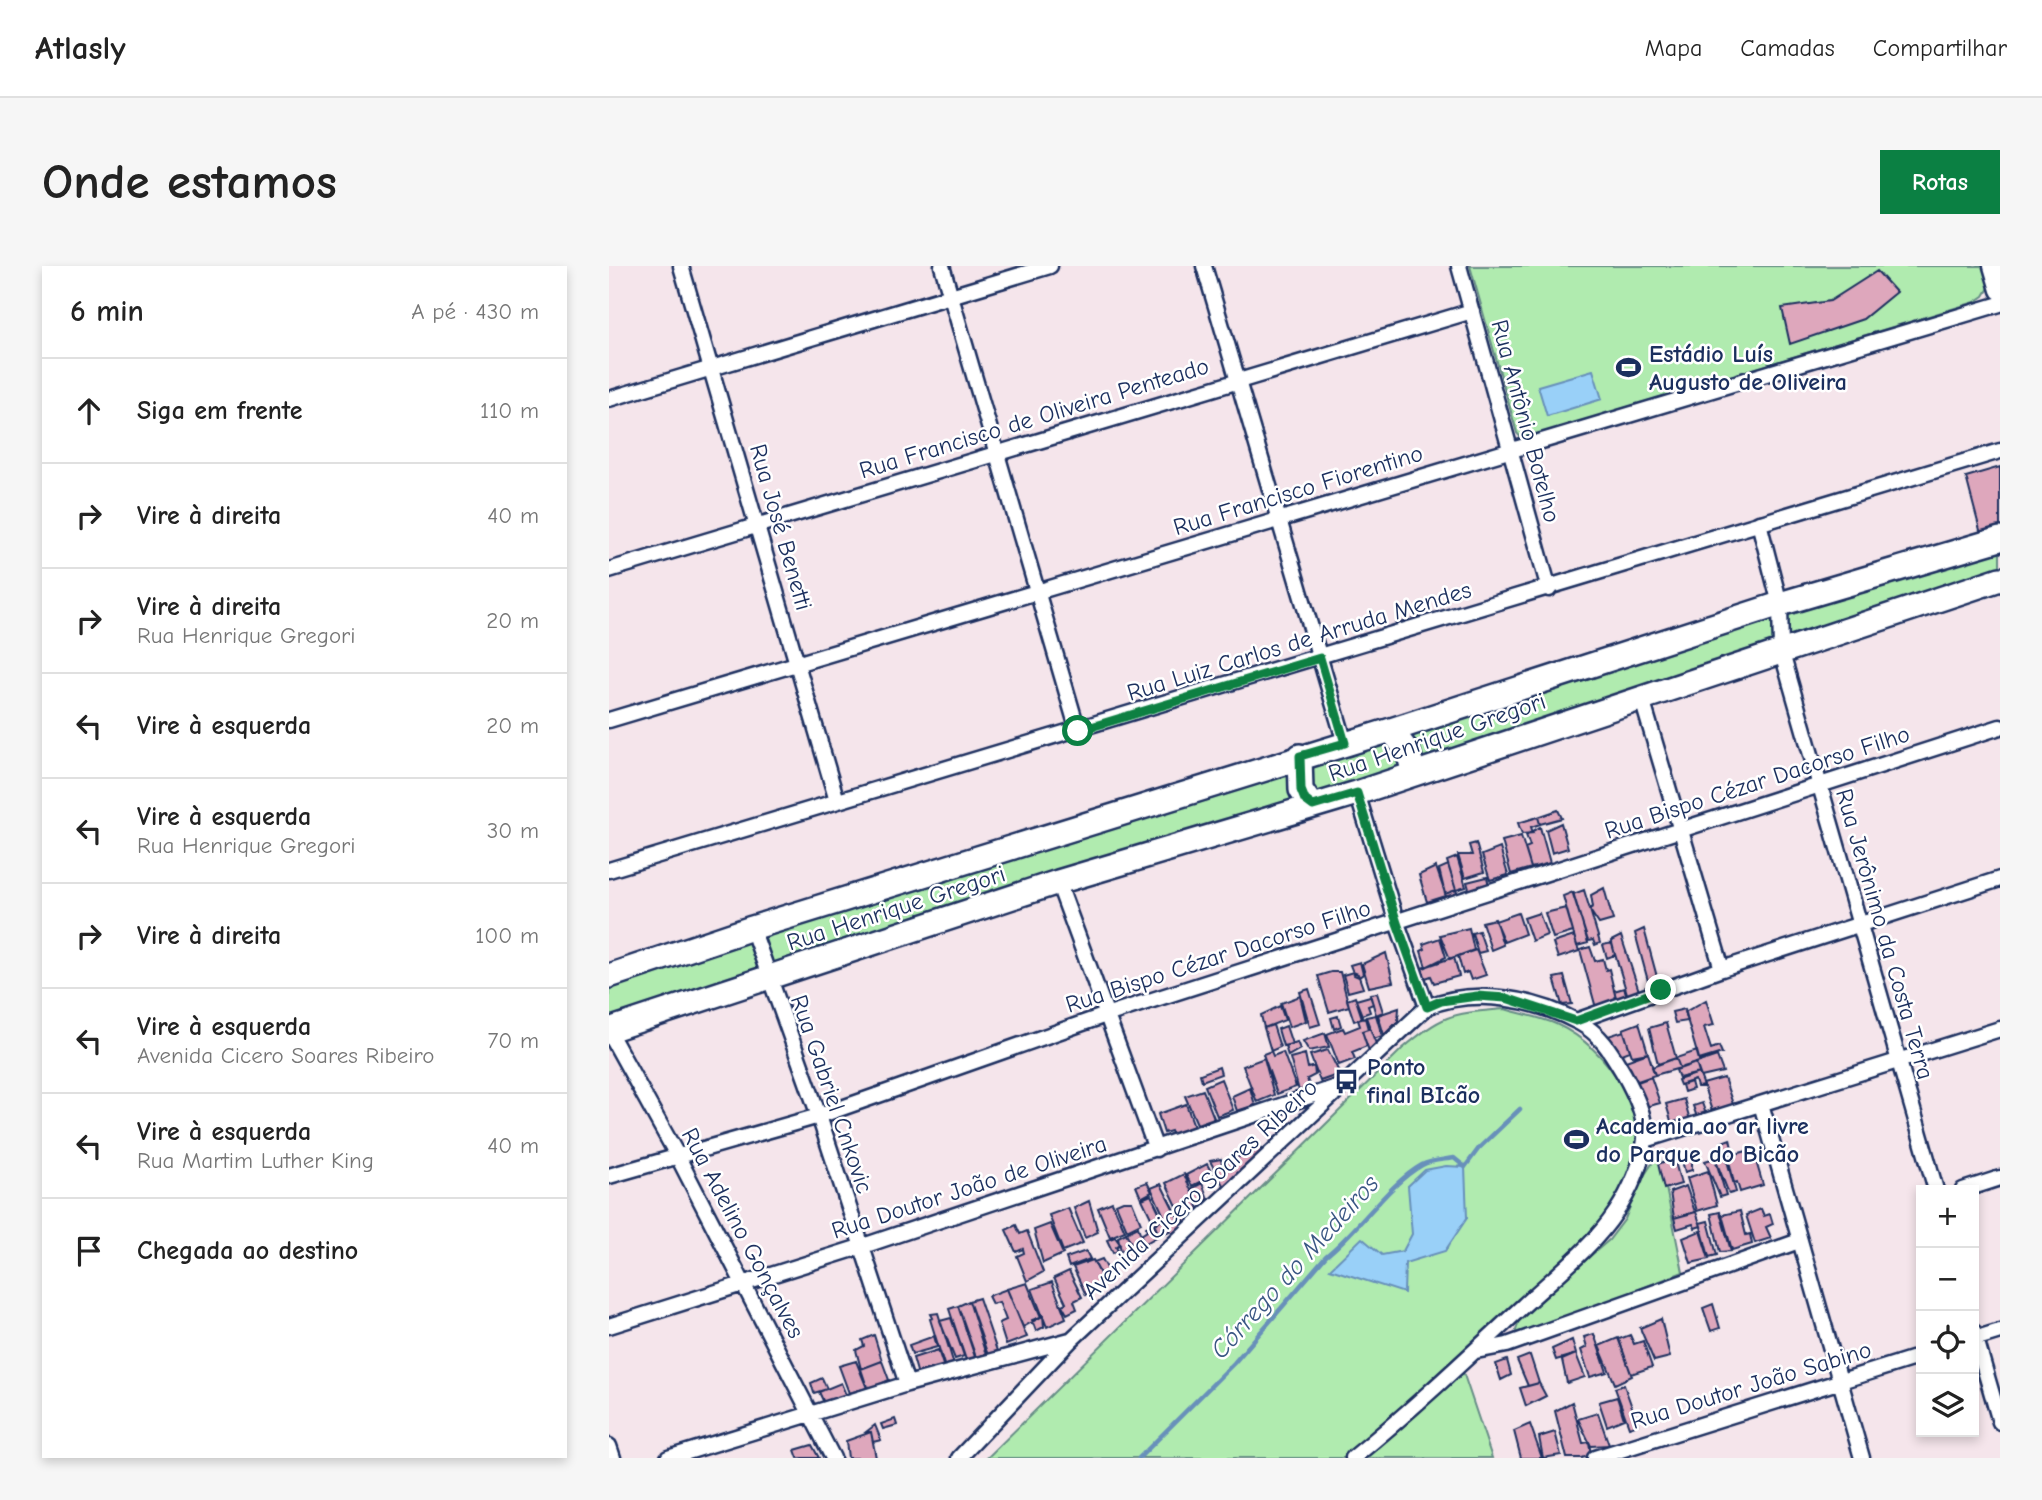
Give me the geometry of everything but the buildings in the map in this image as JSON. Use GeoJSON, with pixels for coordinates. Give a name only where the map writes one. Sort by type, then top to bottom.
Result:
{"type":"FeatureCollection","features":[{"type":"Feature","properties":{"kind":"main road","name":"Rua Henrique Gregori"},"geometry":{"type":"LineString","coordinates":[[609,976],[752,928],[1391,730],[1780,604],[2000,539]]}},
{"type":"Feature","properties":{"kind":"main road","name":"Rua Henrique Gregori"},"geometry":{"type":"LineString","coordinates":[[609,1031],[1058,882],[1357,793],[1641,696],[2000,579]]}},
{"type":"Feature","properties":{"kind":"main road"},"geometry":{"type":"LineString","coordinates":[[1391,730],[1408,752],[1414,773]]}},
{"type":"Feature","properties":{"kind":"main road"},"geometry":{"type":"LineString","coordinates":[[1300,756],[1301,790],[1305,800],[1313,806]]}},
{"type":"Feature","properties":{"kind":"street","name":"Rua José Benetti"},"geometry":{"type":"LineString","coordinates":[[681,266],[837,801]]}},
{"type":"Feature","properties":{"kind":"street"},"geometry":{"type":"LineString","coordinates":[[942,266],[1078,731]]}},
{"type":"Feature","properties":{"kind":"street"},"geometry":{"type":"LineString","coordinates":[[609,399],[1050,266]]}},
{"type":"Feature","properties":{"kind":"street"},"geometry":{"type":"LineString","coordinates":[[1204,266],[1345,743]]}},
{"type":"Feature","properties":{"kind":"street","name":"Rua Antônio Botelho"},"geometry":{"type":"LineString","coordinates":[[1459,266],[1549,589]]}},
{"type":"Feature","properties":{"kind":"street"},"geometry":{"type":"LineString","coordinates":[[1993,266],[2000,290]]}},
{"type":"Feature","properties":{"kind":"street","name":"Rua Francisco Fiorentino"},"geometry":{"type":"LineString","coordinates":[[609,720],[1038,594],[1279,519],[2000,304]]}},
{"type":"Feature","properties":{"kind":"street","name":"Rua Francisco de Oliveira Penteado"},"geometry":{"type":"LineString","coordinates":[[609,570],[1472,311]]}},
{"type":"Feature","properties":{"kind":"street","name":"Rua Luiz Carlos de Arruda Mendes"},"geometry":{"type":"LineString","coordinates":[[609,870],[1078,731],[2000,451]]}},
{"type":"Feature","properties":{"kind":"street","name":"Rua Jerônimo da Costa Terra"},"geometry":{"type":"LineString","coordinates":[[1759,523],[1780,604],[1781,650],[1857,925],[1934,1185]]}},
{"type":"Feature","properties":{"kind":"street"},"geometry":{"type":"LineString","coordinates":[[1641,696],[1722,969]]}},
{"type":"Feature","properties":{"kind":"street","name":"Rua Bispo Cézar Dacorso Filho"},"geometry":{"type":"LineString","coordinates":[[609,1176],[819,1116],[1106,1015],[1682,832],[2000,727]]}},
{"type":"Feature","properties":{"kind":"street"},"geometry":{"type":"LineString","coordinates":[[1357,793],[1397,923],[1427,1007]]}},
{"type":"Feature","properties":{"kind":"street"},"geometry":{"type":"LineString","coordinates":[[1576,1021],[1722,969],[2000,878]]}},
{"type":"Feature","properties":{"kind":"street"},"geometry":{"type":"LineString","coordinates":[[1058,882],[1156,1149]]}},
{"type":"Feature","properties":{"kind":"street","name":"Rua Gabriel Cnkovic"},"geometry":{"type":"LineString","coordinates":[[752,928],[819,1116],[907,1384]]}},
{"type":"Feature","properties":{"kind":"street","name":"Avenida Cicero Soares Ribeiro"},"geometry":{"type":"LineString","coordinates":[[959,1458],[1071,1340],[1427,1007],[1441,1001],[1477,996],[1506,998],[1576,1021]]}},
{"type":"Feature","properties":{"kind":"street"},"geometry":{"type":"LineString","coordinates":[[1353,1458],[1567,1266],[1610,1220],[1640,1160],[1645,1140],[1644,1121],[1634,1093],[1610,1051],[1594,1031],[1576,1021]]}},
{"type":"Feature","properties":{"kind":"street"},"geometry":{"type":"LineString","coordinates":[[1645,1140],[2000,1029]]}},
{"type":"Feature","properties":{"kind":"street","name":"Rua Adelino Gonçalves"},"geometry":{"type":"LineString","coordinates":[[609,1031],[677,1155],[833,1458]]}},
{"type":"Feature","properties":{"kind":"street","name":"Rua Doutor João de Oliveira"},"geometry":{"type":"LineString","coordinates":[[609,1326],[744,1285],[1342,1086]]}},
{"type":"Feature","properties":{"kind":"street"},"geometry":{"type":"LineString","coordinates":[[1761,1104],[1861,1458]]}},
{"type":"Feature","properties":{"kind":"street"},"geometry":{"type":"LineString","coordinates":[[1978,1185],[2000,1178]]}},
{"type":"Feature","properties":{"kind":"street"},"geometry":{"type":"LineString","coordinates":[[1475,1351],[1507,1345],[1799,1241]]}},
{"type":"Feature","properties":{"kind":"street"},"geometry":{"type":"LineString","coordinates":[[1979,1336],[2000,1331]]}},
{"type":"Feature","properties":{"kind":"street"},"geometry":{"type":"LineString","coordinates":[[668,1458],[907,1384],[1071,1340]]}},
{"type":"Feature","properties":{"kind":"street"},"geometry":{"type":"LineString","coordinates":[[1979,1353],[2000,1422]]}},
{"type":"Feature","properties":{"kind":"street","name":"Rua Doutor João Sabino"},"geometry":{"type":"LineString","coordinates":[[1595,1458],[1916,1358]]}},
{"type":"Feature","properties":{"kind":"street"},"geometry":{"type":"LineString","coordinates":[[609,1446],[613,1458]]}},
{"type":"Feature","properties":{"kind":"green space","name":"Estádio Luís Augusto de Oliveira"},"geometry":{"type":"Polygon","coordinates":[[[1470,266],[1984,266],[1990,286],[1984,296],[1975,302],[1522,439],[1517,433],[1470,266]]]}},
{"type":"Feature","properties":{"kind":"green space"},"geometry":{"type":"Polygon","coordinates":[[[2000,546],[2000,587],[609,1022],[609,985],[2000,546]]]}},
{"type":"Feature","properties":{"kind":"green space"},"geometry":{"type":"Polygon","coordinates":[[[1505,1009],[1556,1024],[1593,1049],[1608,1066],[1621,1085],[1636,1127],[1632,1172],[1608,1216],[1573,1256],[1355,1450],[1344,1458],[987,1458],[1402,1049],[1428,1028],[1449,1017],[1505,1009]]]}},
{"type":"Feature","properties":{"kind":"green space"},"geometry":{"type":"Polygon","coordinates":[[[1659,1153],[1683,1272],[1514,1338],[1520,1316],[1609,1240],[1625,1219],[1640,1182],[1659,1153]]]}},
{"type":"Feature","properties":{"kind":"green space"},"geometry":{"type":"Polygon","coordinates":[[[1462,1369],[1492,1458],[1363,1458],[1462,1369]]]}},
{"type":"Feature","properties":{"kind":"water"},"geometry":{"type":"Polygon","coordinates":[[[1593,370],[1602,399],[1547,416],[1538,386],[1593,370]]]}},
{"type":"Feature","properties":{"kind":"water"},"geometry":{"type":"Polygon","coordinates":[[[1446,1166],[1465,1167],[1467,1218],[1445,1251],[1405,1263],[1404,1293],[1330,1269],[1362,1238],[1382,1255],[1403,1251],[1412,1234],[1408,1186],[1425,1170],[1446,1166]]]}},
{"type":"Feature","properties":{"kind":"waterway","name":"Córrego do Medeiros"},"geometry":{"type":"LineString","coordinates":[[1139,1458],[1234,1363],[1326,1256],[1409,1173],[1429,1162],[1454,1158],[1465,1167],[1479,1148],[1520,1109]]}},
{"type":"Feature","properties":{"kind":"place","name":"Estádio Luís Augusto de Oliveira"},"geometry":{"type":"Point","coordinates":[1629,368]}},
{"type":"Feature","properties":{"kind":"place","name":"Ponto final BIcão"},"geometry":{"type":"Point","coordinates":[1347,1081]}},
{"type":"Feature","properties":{"kind":"place","name":"Academia ao ar livre do Parque do Bicão"},"geometry":{"type":"Point","coordinates":[1576,1140]}},
{"type":"Feature","properties":{"kind":"route"},"geometry":{"type":"LineString","coordinates":[[1078,731],[1320,658],[1345,743],[1300,756],[1302,792],[1305,800],[1313,806],[1357,793],[1397,923],[1427,1007],[1441,1001],[1477,996],[1506,998],[1576,1021],[1661,990]]}}]}
